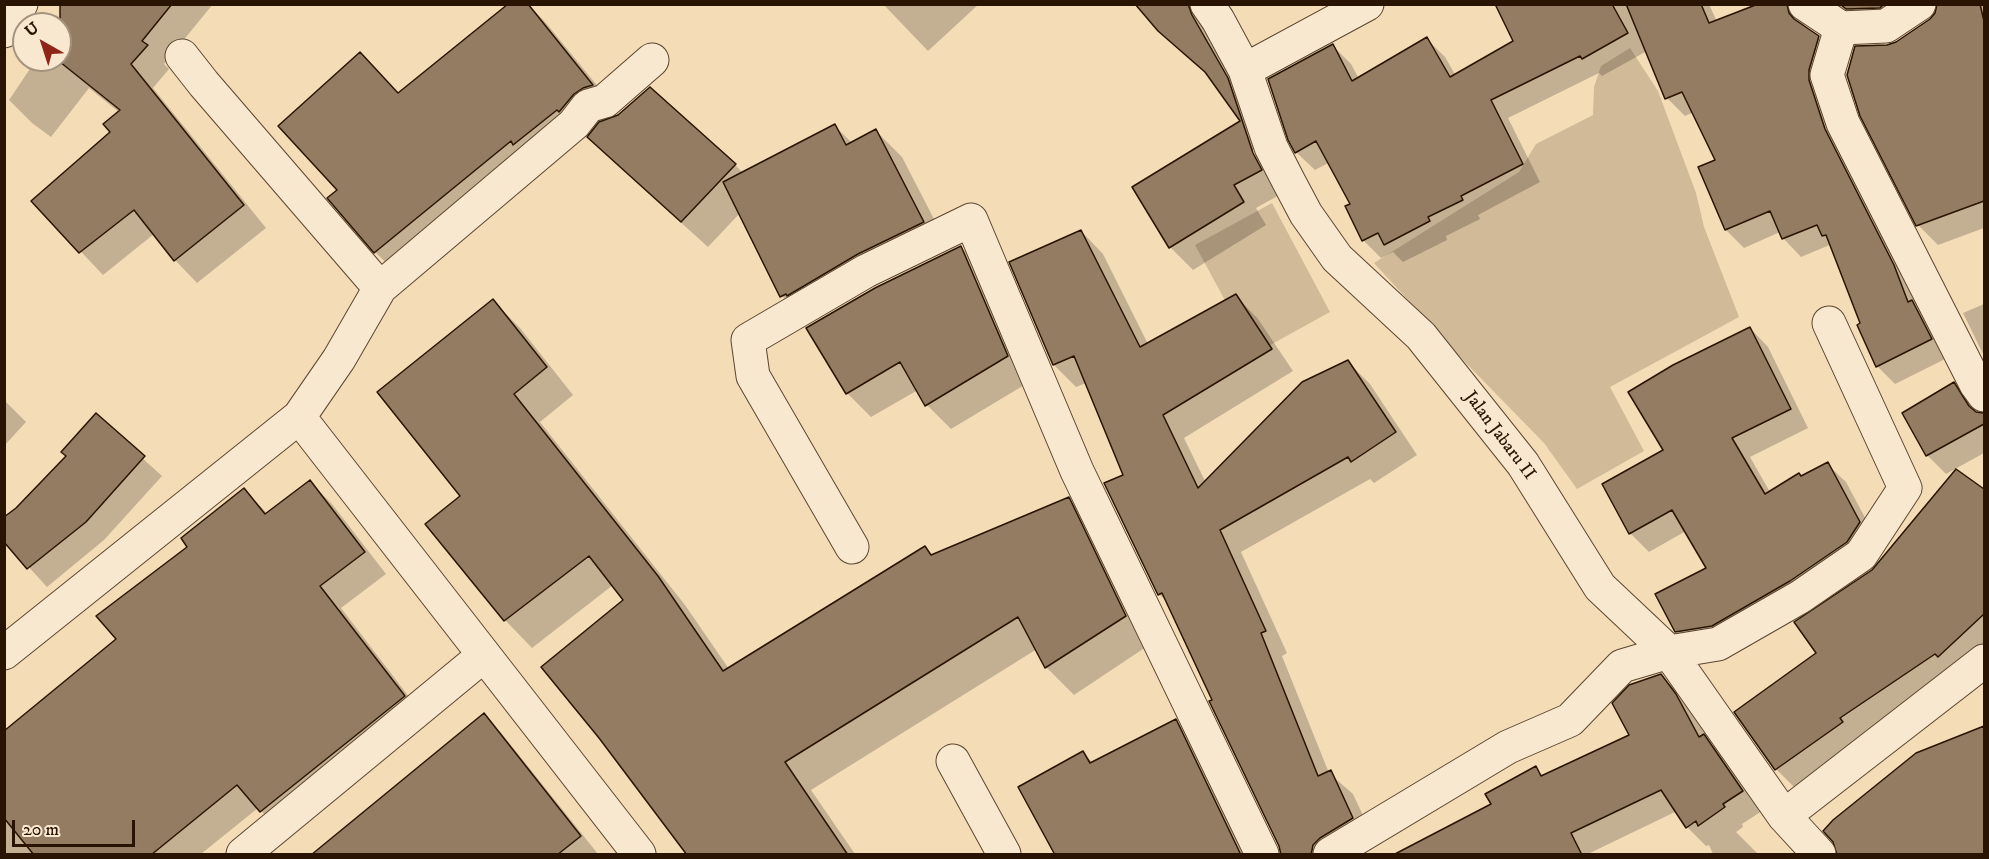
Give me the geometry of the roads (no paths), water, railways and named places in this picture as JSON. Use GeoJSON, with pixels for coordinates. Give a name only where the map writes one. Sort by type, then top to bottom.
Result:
{"type":"FeatureCollection","features":[{"type":"Feature","properties":{"kind":"street"},"geometry":{"type":"LineString","coordinates":[[4,31],[21,4]]}},
{"type":"Feature","properties":{"kind":"street","name":"Jalan Jabaru II"},"geometry":{"type":"LineString","coordinates":[[1207,4],[1245,70],[1272,147],[1306,214],[1337,258],[1421,336],[1523,464],[1600,587],[1669,652],[1784,816],[1819,855]]}},
{"type":"Feature","properties":{"kind":"street"},"geometry":{"type":"LineString","coordinates":[[1245,70],[1367,4]]}},
{"type":"Feature","properties":{"kind":"street"},"geometry":{"type":"LineString","coordinates":[[1805,4],[1841,28],[1886,26],[1919,4]]}},
{"type":"Feature","properties":{"kind":"street"},"geometry":{"type":"LineString","coordinates":[[1841,28],[1827,75],[1843,123],[1976,384],[1984,395]]}},
{"type":"Feature","properties":{"kind":"street"},"geometry":{"type":"LineString","coordinates":[[182,56],[380,288]]}},
{"type":"Feature","properties":{"kind":"street"},"geometry":{"type":"LineString","coordinates":[[4,653],[299,417],[339,358],[380,288],[574,124],[588,106],[605,101],[652,60]]}},
{"type":"Feature","properties":{"kind":"street"},"geometry":{"type":"LineString","coordinates":[[852,547],[753,376],[748,340],[866,272],[971,220],[1077,471],[1262,855]]}},
{"type":"Feature","properties":{"kind":"street"},"geometry":{"type":"LineString","coordinates":[[1330,855],[1509,747],[1570,720],[1622,666],[1669,652],[1718,644],[1800,597],[1861,555],[1905,488],[1829,323]]}},
{"type":"Feature","properties":{"kind":"street"},"geometry":{"type":"LineString","coordinates":[[299,417],[634,853]]}},
{"type":"Feature","properties":{"kind":"street"},"geometry":{"type":"LineString","coordinates":[[243,855],[483,656]]}},
{"type":"Feature","properties":{"kind":"street"},"geometry":{"type":"LineString","coordinates":[[1784,816],[1984,661]]}},
{"type":"Feature","properties":{"kind":"street"},"geometry":{"type":"LineString","coordinates":[[953,761],[1004,855]]}}]}
